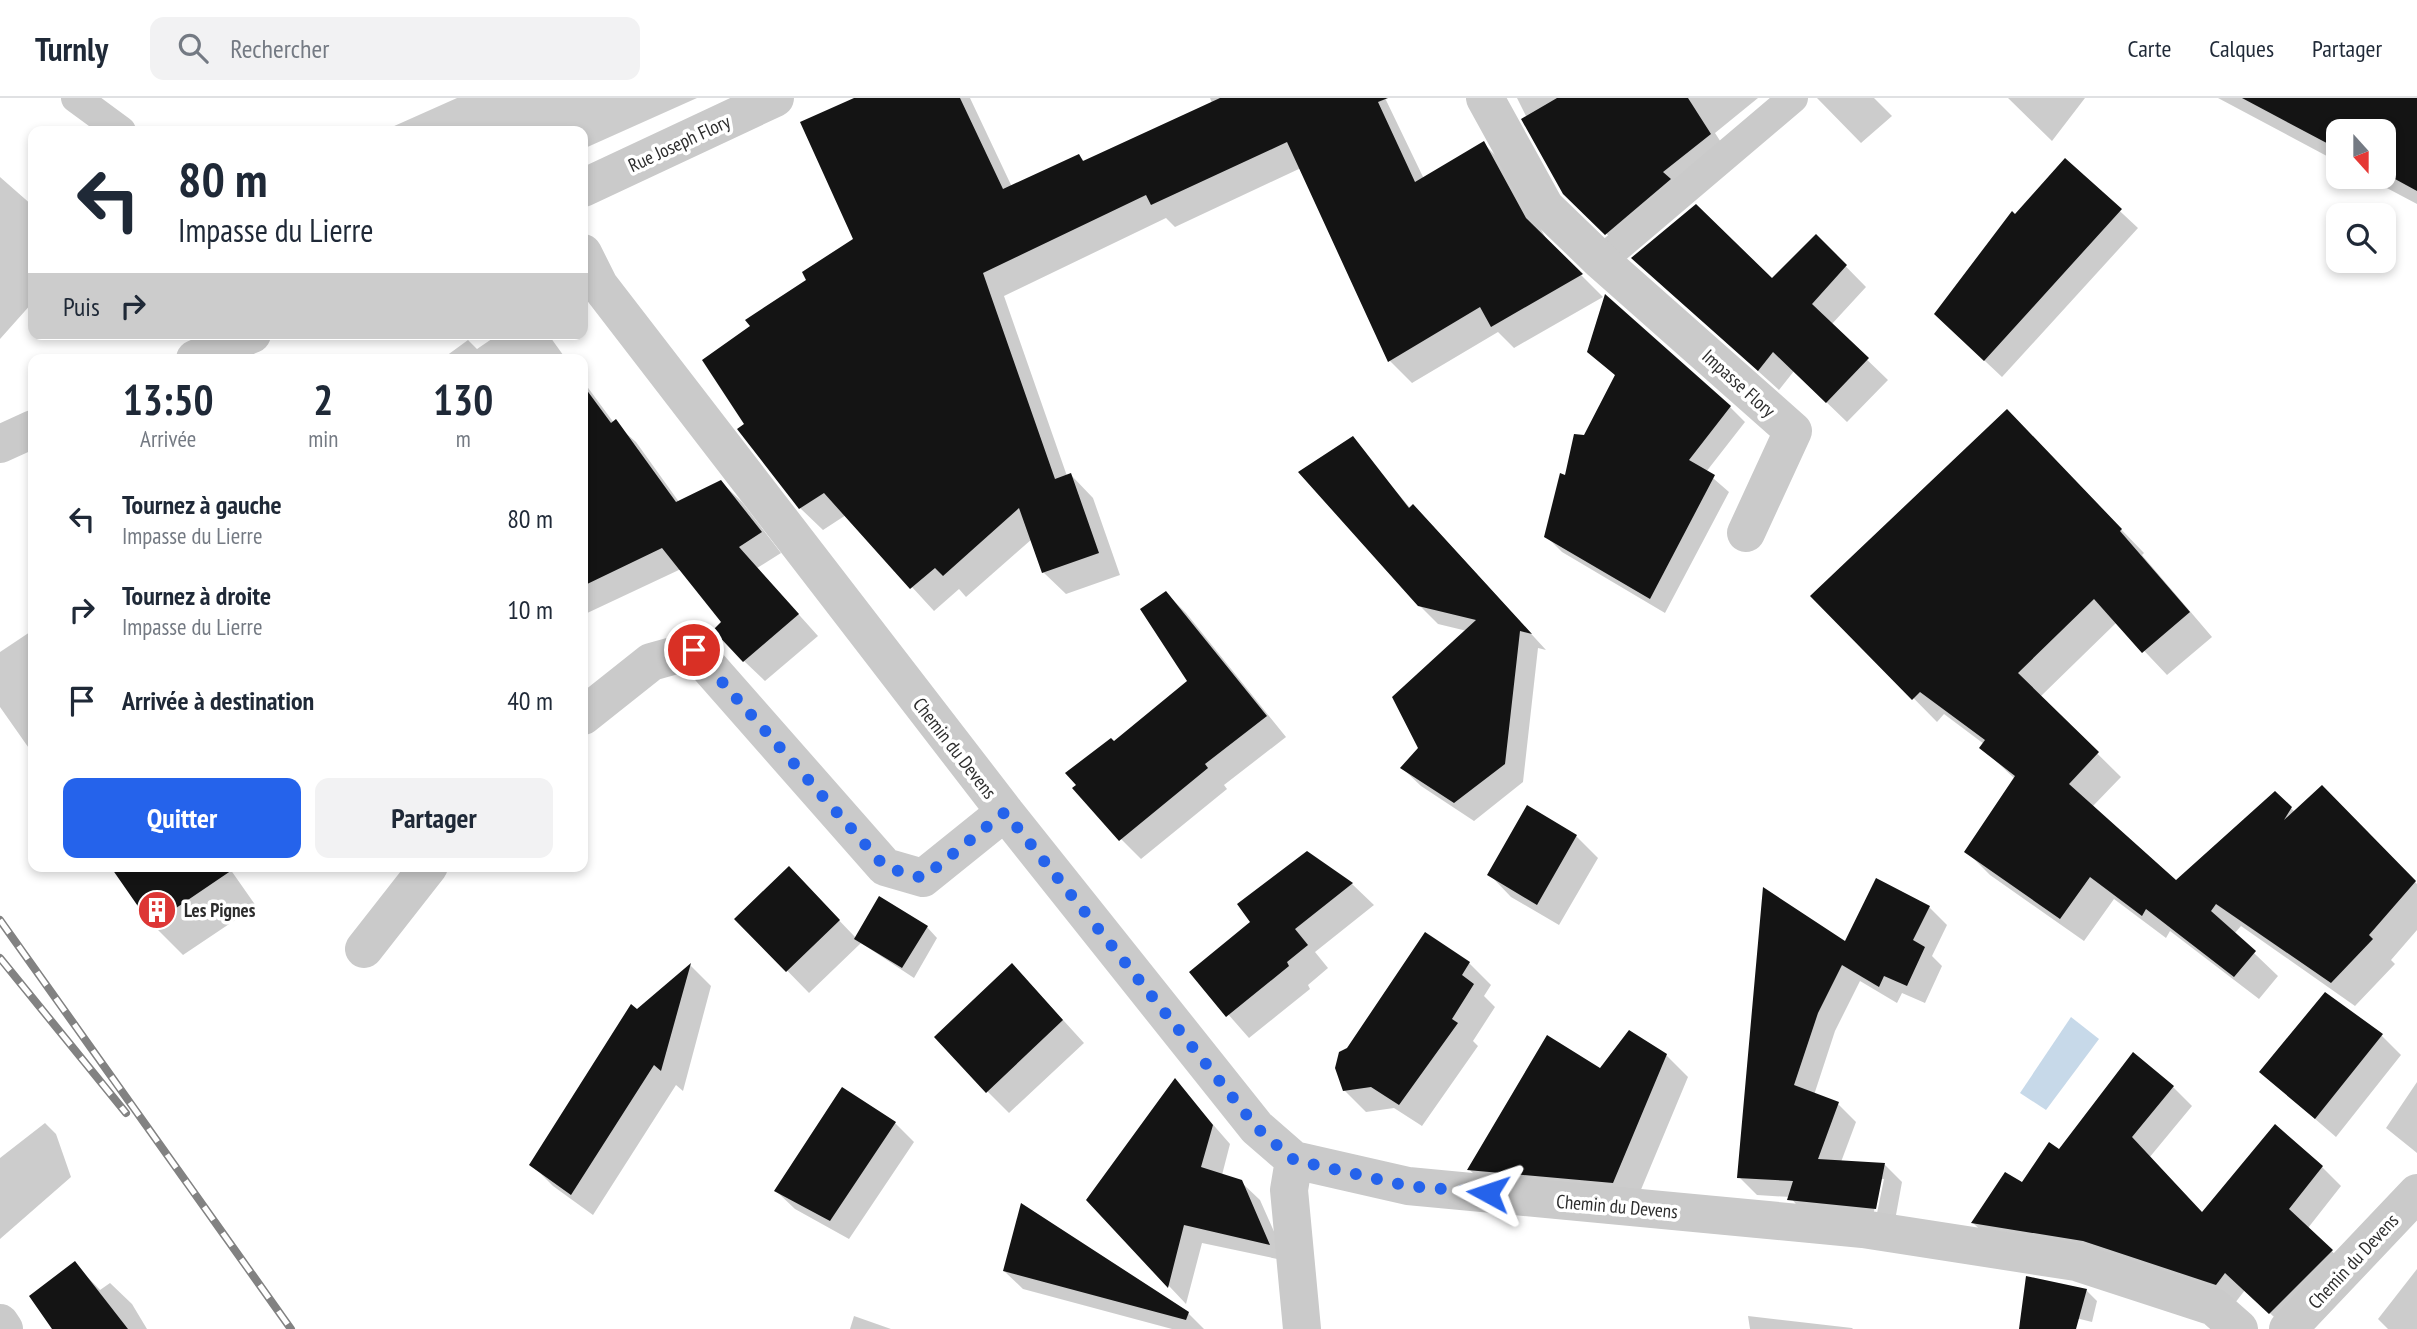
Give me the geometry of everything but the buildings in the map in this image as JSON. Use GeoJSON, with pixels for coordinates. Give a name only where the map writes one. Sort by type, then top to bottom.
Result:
{"type":"FeatureCollection","features":[{"type":"Feature","properties":{"kind":"street","name":"Rue Joseph Flory"},"geometry":{"type":"LineString","coordinates":[[588,186],[775,98]]}},
{"type":"Feature","properties":{"kind":"street","name":"Impasse Flory"},"geometry":{"type":"LineString","coordinates":[[1485,98],[1545,207],[1601,261],[1793,430],[1746,533]]}},
{"type":"Feature","properties":{"kind":"street","name":"Chemin du Devens"},"geometry":{"type":"LineString","coordinates":[[588,263],[599,285],[1005,812],[1257,1128],[1294,1160],[1408,1186],[1863,1229],[2076,1262],[2214,1307],[2239,1329]]}},
{"type":"Feature","properties":{"kind":"street"},"geometry":{"type":"LineString","coordinates":[[206,354],[238,340]]}},
{"type":"Feature","properties":{"kind":"street"},"geometry":{"type":"LineString","coordinates":[[0,444],[28,431]]}},
{"type":"Feature","properties":{"kind":"street"},"geometry":{"type":"LineString","coordinates":[[588,712],[651,662],[694,650],[885,867],[923,878],[1005,812]]}},
{"type":"Feature","properties":{"kind":"street"},"geometry":{"type":"LineString","coordinates":[[364,948],[424,872]]}},
{"type":"Feature","properties":{"kind":"street"},"geometry":{"type":"LineString","coordinates":[[1294,1160],[1289,1190],[1302,1329]]}},
{"type":"Feature","properties":{"kind":"street","name":"Chemin du Devens"},"geometry":{"type":"LineString","coordinates":[[2288,1329],[2417,1193]]}},
{"type":"Feature","properties":{"kind":"street"},"geometry":{"type":"LineString","coordinates":[[0,1323],[4,1329]]}},
{"type":"Feature","properties":{"kind":"lane"},"geometry":{"type":"LineString","coordinates":[[76,98],[114,126]]}},
{"type":"Feature","properties":{"kind":"lane"},"geometry":{"type":"LineString","coordinates":[[1601,261],[1793,98]]}},
{"type":"Feature","properties":{"kind":"water"},"geometry":{"type":"Polygon","coordinates":[[[2071,1017],[2099,1039],[2046,1110],[2020,1093],[2071,1017]]]}},
{"type":"Feature","properties":{"kind":"railway"},"geometry":{"type":"LineString","coordinates":[[0,920],[291,1329]]}},
{"type":"Feature","properties":{"kind":"railway"},"geometry":{"type":"LineString","coordinates":[[0,958],[126,1113]]}},
{"type":"Feature","properties":{"kind":"place","name":"Les Pignes"},"geometry":{"type":"Point","coordinates":[157,910]}},
{"type":"Feature","properties":{"kind":"route"},"geometry":{"type":"LineString","coordinates":[[694,650],[885,867],[923,878],[1005,812],[1257,1128],[1294,1160],[1408,1186],[1488,1193]]}}]}
